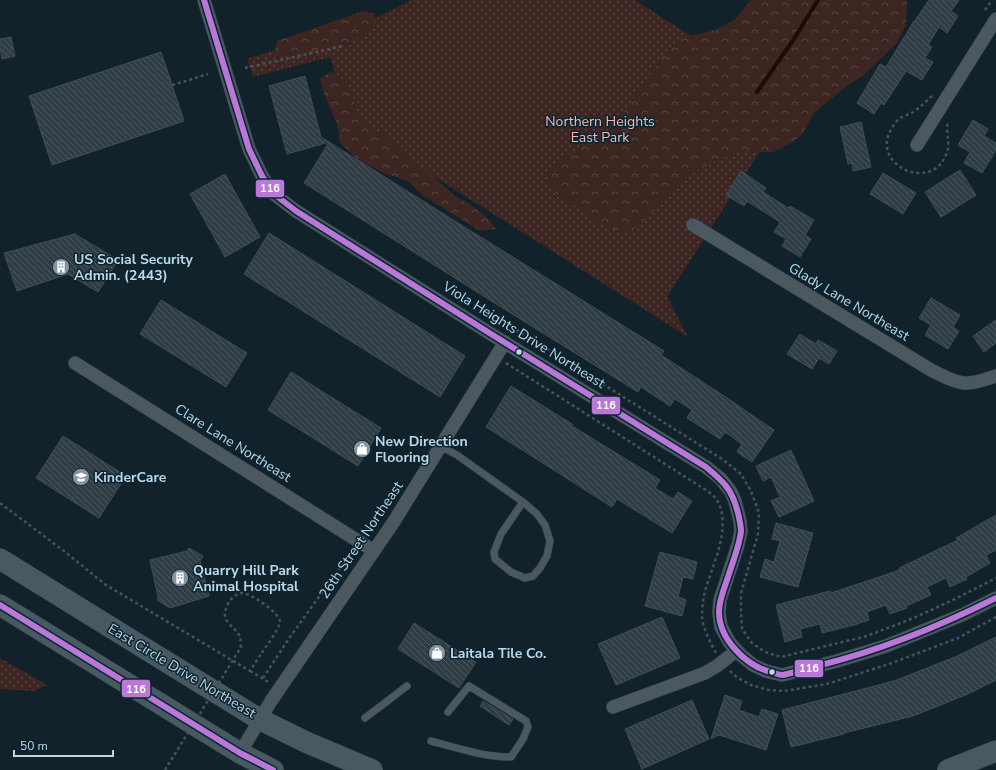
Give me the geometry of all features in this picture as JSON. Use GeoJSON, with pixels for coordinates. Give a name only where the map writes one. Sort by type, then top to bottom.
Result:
{"type":"FeatureCollection","features":[{"type":"Feature","properties":{"kind":"main road","name":"East Circle Drive Northeast"},"geometry":{"type":"LineString","coordinates":[[0,559],[260,719],[308,743],[372,770]]}},
{"type":"Feature","properties":{"kind":"main road"},"geometry":{"type":"LineString","coordinates":[[0,605],[240,753],[273,770]]}},
{"type":"Feature","properties":{"kind":"main road"},"geometry":{"type":"LineString","coordinates":[[948,770],[996,751]]}},
{"type":"Feature","properties":{"kind":"street","name":"Viola Heights Drive Northeast"},"geometry":{"type":"LineString","coordinates":[[204,0],[249,149],[262,176],[274,194],[296,211],[706,467],[721,479],[731,492],[735,501],[741,531],[738,545],[720,600],[719,613],[722,627],[730,643],[741,656],[766,672],[782,675],[837,661],[886,646],[962,615],[996,598]]}},
{"type":"Feature","properties":{"kind":"street"},"geometry":{"type":"LineString","coordinates":[[917,146],[996,19]]}},
{"type":"Feature","properties":{"kind":"street","name":"Glady Lane Northeast"},"geometry":{"type":"LineString","coordinates":[[693,225],[931,370],[948,378],[965,383],[982,381],[996,376]]}},
{"type":"Feature","properties":{"kind":"street","name":"26th Street Northeast"},"geometry":{"type":"LineString","coordinates":[[240,753],[279,688],[393,523],[505,342]]}},
{"type":"Feature","properties":{"kind":"street","name":"Clare Lane Northeast"},"geometry":{"type":"LineString","coordinates":[[74,363],[374,550]]}},
{"type":"Feature","properties":{"kind":"street"},"geometry":{"type":"LineString","coordinates":[[613,707],[706,673],[736,651]]}},
{"type":"Feature","properties":{"kind":"lane"},"geometry":{"type":"LineString","coordinates":[[440,446],[457,455],[523,502],[537,514],[545,525],[550,541],[547,556],[533,576],[525,578],[511,572],[495,560],[494,552],[501,534],[523,502]]}},
{"type":"Feature","properties":{"kind":"lane"},"geometry":{"type":"LineString","coordinates":[[365,718],[408,686]]}},
{"type":"Feature","properties":{"kind":"lane"},"geometry":{"type":"LineString","coordinates":[[431,740],[498,757],[511,757],[523,739],[528,727],[526,721],[469,686],[448,712]]}},
{"type":"Feature","properties":{"kind":"path"},"geometry":{"type":"LineString","coordinates":[[245,68],[343,46]]}},
{"type":"Feature","properties":{"kind":"path"},"geometry":{"type":"LineString","coordinates":[[172,85],[208,74]]}},
{"type":"Feature","properties":{"kind":"path"},"geometry":{"type":"LineString","coordinates":[[0,504],[64,551],[106,585],[263,678],[290,637],[359,541]]}},
{"type":"Feature","properties":{"kind":"path"},"geometry":{"type":"LineString","coordinates":[[165,770],[241,647],[240,638],[229,624],[225,614],[228,602],[235,595],[244,593],[268,607],[278,616],[280,622],[276,632],[250,671]]}},
{"type":"Feature","properties":{"kind":"green space","name":"Northern Heights East Park"},"geometry":{"type":"Polygon","coordinates":[[[411,0],[635,0],[792,101],[667,297],[688,337],[351,124],[330,57],[253,77],[247,59],[380,16],[411,0]]]}},
{"type":"Feature","properties":{"kind":"green space"},"geometry":{"type":"Polygon","coordinates":[[[751,0],[907,0],[906,25],[897,43],[865,74],[842,90],[814,113],[803,133],[793,142],[773,152],[740,152],[711,163],[687,177],[671,191],[649,216],[629,234],[600,224],[549,188],[546,174],[558,161],[599,136],[621,117],[662,57],[680,38],[716,30],[734,20],[751,0]]]}},
{"type":"Feature","properties":{"kind":"green space"},"geometry":{"type":"Polygon","coordinates":[[[363,11],[375,14],[374,26],[365,35],[350,42],[289,58],[274,54],[277,41],[363,11]]]}},
{"type":"Feature","properties":{"kind":"green space"},"geometry":{"type":"Polygon","coordinates":[[[331,71],[347,82],[353,96],[359,119],[371,129],[384,133],[454,195],[477,209],[496,229],[480,231],[422,195],[408,181],[383,173],[357,159],[340,143],[337,124],[325,96],[320,79],[331,71]]]}},
{"type":"Feature","properties":{"kind":"green space"},"geometry":{"type":"Polygon","coordinates":[[[0,658],[47,685],[33,691],[0,689],[0,658]]]}},
{"type":"Feature","properties":{"kind":"building"},"geometry":{"type":"Polygon","coordinates":[[[929,0],[959,0],[951,11],[958,16],[947,33],[939,27],[928,45],[932,47],[925,58],[933,62],[922,80],[906,71],[884,105],[881,103],[874,114],[857,103],[880,64],[886,67],[914,21],[929,0]]]}},
{"type":"Feature","properties":{"kind":"building"},"geometry":{"type":"Polygon","coordinates":[[[11,37],[15,56],[2,59],[0,39],[11,37]]]}},
{"type":"Feature","properties":{"kind":"building"},"geometry":{"type":"Polygon","coordinates":[[[161,52],[184,121],[52,165],[29,96],[161,52]]]}},
{"type":"Feature","properties":{"kind":"building"},"geometry":{"type":"Polygon","coordinates":[[[305,76],[321,137],[329,142],[287,154],[269,86],[305,76]]]}},
{"type":"Feature","properties":{"kind":"building"},"geometry":{"type":"Polygon","coordinates":[[[973,120],[988,129],[984,136],[996,143],[996,150],[982,173],[964,163],[970,152],[958,145],[973,120]]]}},
{"type":"Feature","properties":{"kind":"building"},"geometry":{"type":"Polygon","coordinates":[[[861,122],[871,167],[853,171],[852,163],[848,164],[840,127],[861,122]]]}},
{"type":"Feature","properties":{"kind":"building"},"geometry":{"type":"Polygon","coordinates":[[[329,142],[664,351],[661,355],[774,430],[752,462],[737,452],[742,444],[725,432],[720,439],[687,418],[692,410],[675,399],[670,406],[641,387],[638,392],[304,183],[329,142]]]}},
{"type":"Feature","properties":{"kind":"building"},"geometry":{"type":"Polygon","coordinates":[[[960,170],[976,195],[941,217],[925,192],[960,170]]]}},
{"type":"Feature","properties":{"kind":"building"},"geometry":{"type":"Polygon","coordinates":[[[741,171],[766,188],[763,192],[788,208],[790,206],[814,220],[805,235],[811,239],[800,257],[782,246],[786,239],[774,232],[780,222],[747,201],[744,206],[726,195],[741,171]]]}},
{"type":"Feature","properties":{"kind":"building"},"geometry":{"type":"Polygon","coordinates":[[[883,173],[916,193],[903,214],[870,194],[883,173]]]}},
{"type":"Feature","properties":{"kind":"building"},"geometry":{"type":"Polygon","coordinates":[[[225,174],[260,237],[225,257],[190,194],[225,174]]]}},
{"type":"Feature","properties":{"kind":"building"},"geometry":{"type":"Polygon","coordinates":[[[269,233],[465,356],[440,397],[244,274],[269,233]]]}},
{"type":"Feature","properties":{"kind":"building","name":"US Social Security Admin. (2443)"},"geometry":{"type":"Polygon","coordinates":[[[75,234],[118,260],[98,292],[68,274],[17,291],[4,253],[75,234]]]}},
{"type":"Feature","properties":{"kind":"building"},"geometry":{"type":"Polygon","coordinates":[[[931,298],[960,315],[953,327],[959,331],[948,349],[925,335],[931,325],[919,318],[931,298]]]}},
{"type":"Feature","properties":{"kind":"building"},"geometry":{"type":"Polygon","coordinates":[[[161,300],[247,353],[226,387],[140,334],[161,300]]]}},
{"type":"Feature","properties":{"kind":"building"},"geometry":{"type":"Polygon","coordinates":[[[996,320],[996,343],[984,352],[973,336],[996,320]]]}},
{"type":"Feature","properties":{"kind":"building"},"geometry":{"type":"Polygon","coordinates":[[[800,334],[816,344],[818,340],[837,351],[829,364],[819,358],[812,369],[787,354],[800,334]]]}},
{"type":"Feature","properties":{"kind":"building"},"geometry":{"type":"Polygon","coordinates":[[[291,372],[381,428],[358,466],[268,410],[291,372]]]}},
{"type":"Feature","properties":{"kind":"building"},"geometry":{"type":"Polygon","coordinates":[[[511,386],[572,424],[572,426],[660,480],[655,488],[673,499],[678,492],[692,501],[672,533],[617,499],[612,507],[486,427],[511,386]]]}},
{"type":"Feature","properties":{"kind":"building","name":"KinderCare"},"geometry":{"type":"Polygon","coordinates":[[[63,436],[126,476],[99,518],[36,478],[63,436]]]}},
{"type":"Feature","properties":{"kind":"building"},"geometry":{"type":"Polygon","coordinates":[[[791,450],[814,501],[779,517],[771,501],[780,497],[771,477],[763,481],[756,466],[791,450]]]}},
{"type":"Feature","properties":{"kind":"building"},"geometry":{"type":"Polygon","coordinates":[[[996,515],[996,550],[986,555],[990,563],[966,577],[967,579],[950,587],[946,578],[927,587],[931,595],[906,606],[907,608],[890,614],[886,605],[867,612],[869,620],[822,633],[820,624],[800,629],[802,637],[785,642],[776,605],[830,591],[831,593],[900,570],[899,568],[958,540],[956,538],[996,515]]]}},
{"type":"Feature","properties":{"kind":"building"},"geometry":{"type":"Polygon","coordinates":[[[776,523],[813,533],[798,587],[760,577],[765,559],[774,562],[780,541],[772,539],[776,523]]]}},
{"type":"Feature","properties":{"kind":"building","name":"Quarry Hill Park Animal Hospital"},"geometry":{"type":"Polygon","coordinates":[[[189,548],[203,556],[200,561],[209,596],[170,608],[157,600],[158,597],[150,560],[187,551],[189,548]]]}},
{"type":"Feature","properties":{"kind":"building"},"geometry":{"type":"Polygon","coordinates":[[[660,552],[697,562],[693,579],[683,577],[678,597],[686,600],[682,616],[645,606],[660,552]]]}},
{"type":"Feature","properties":{"kind":"building"},"geometry":{"type":"Polygon","coordinates":[[[662,617],[680,658],[616,685],[598,644],[662,617]]]}},
{"type":"Feature","properties":{"kind":"building"},"geometry":{"type":"Polygon","coordinates":[[[414,623],[476,662],[459,688],[398,649],[414,623]]]}},
{"type":"Feature","properties":{"kind":"building"},"geometry":{"type":"Polygon","coordinates":[[[996,637],[996,680],[968,694],[913,716],[791,747],[782,710],[894,681],[955,657],[996,637]]]}},
{"type":"Feature","properties":{"kind":"building"},"geometry":{"type":"Polygon","coordinates":[[[725,695],[742,701],[739,710],[759,717],[762,709],[778,714],[766,750],[719,735],[711,739],[725,695]]]}},
{"type":"Feature","properties":{"kind":"building"},"geometry":{"type":"Polygon","coordinates":[[[692,700],[709,739],[642,769],[625,729],[692,700]]]}},
{"type":"Feature","properties":{"kind":"building"},"geometry":{"type":"Polygon","coordinates":[[[483,701],[513,719],[509,725],[480,706],[483,701]]]}},
{"type":"Feature","properties":{"kind":"waterway"},"geometry":{"type":"LineString","coordinates":[[757,92],[794,39],[818,0]]}},
{"type":"Feature","properties":{"kind":"transit line","name":"116"},"geometry":{"type":"LineString","coordinates":[[204,0],[249,149],[262,176],[274,194],[296,211],[706,467],[718,477],[730,492],[736,505],[741,531],[738,548],[721,599],[719,608],[720,622],[729,641],[736,650],[752,664],[762,669],[783,675],[844,659],[888,645],[932,628],[996,598]]}},
{"type":"Feature","properties":{"kind":"transit line","name":"116"},"geometry":{"type":"LineString","coordinates":[[0,605],[240,753],[273,770]]}},
{"type":"Feature","properties":{"kind":"place","name":"US Social Security Admin. (2443)"},"geometry":{"type":"Point","coordinates":[61,267]}},
{"type":"Feature","properties":{"kind":"place","name":"New Direction Flooring"},"geometry":{"type":"Point","coordinates":[362,449]}},
{"type":"Feature","properties":{"kind":"place","name":"KinderCare"},"geometry":{"type":"Point","coordinates":[81,477]}},
{"type":"Feature","properties":{"kind":"place","name":"Quarry Hill Park Animal Hospital"},"geometry":{"type":"Point","coordinates":[180,578]}},
{"type":"Feature","properties":{"kind":"place","name":"Laitala Tile Co."},"geometry":{"type":"Point","coordinates":[437,653]}}]}
